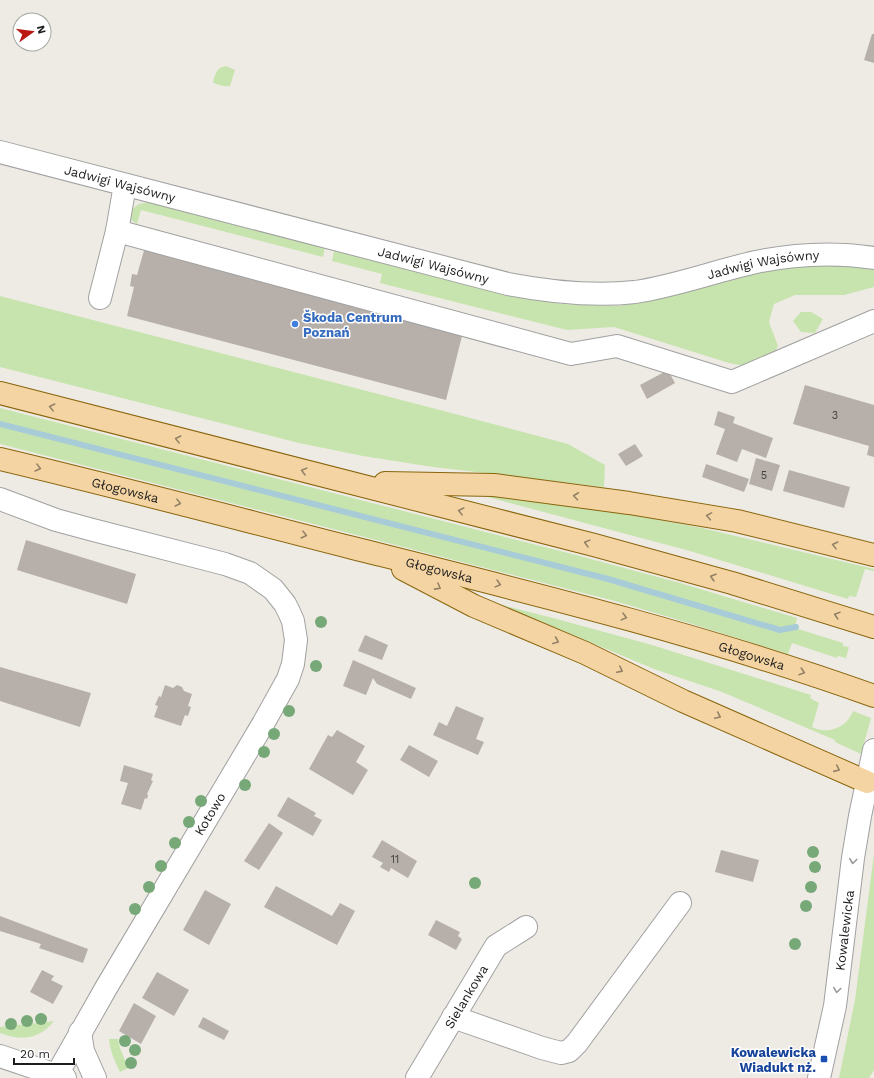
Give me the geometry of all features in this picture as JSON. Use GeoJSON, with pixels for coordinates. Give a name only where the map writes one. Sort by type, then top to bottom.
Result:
{"type":"FeatureCollection","features":[{"type":"Feature","properties":{"kind":"main road"},"geometry":{"type":"LineString","coordinates":[[0,393],[663,563],[732,582],[874,627]]}},
{"type":"Feature","properties":{"kind":"main road","name":"Głogowska"},"geometry":{"type":"LineString","coordinates":[[0,459],[490,582],[641,622],[867,693]]}},
{"type":"Feature","properties":{"kind":"main road"},"geometry":{"type":"LineString","coordinates":[[342,480],[365,482],[494,485],[629,503],[737,521],[874,555]]}},
{"type":"Feature","properties":{"kind":"main road"},"geometry":{"type":"LineString","coordinates":[[352,548],[396,566],[474,606],[585,653],[683,701],[870,784]]}},
{"type":"Feature","properties":{"kind":"street","name":"Jadwigi Wajsówny"},"geometry":{"type":"LineString","coordinates":[[0,152],[508,284],[536,289],[601,294],[645,290],[778,258],[827,254],[874,258]]}},
{"type":"Feature","properties":{"kind":"street"},"geometry":{"type":"LineString","coordinates":[[100,298],[117,231],[125,185]]}},
{"type":"Feature","properties":{"kind":"street"},"geometry":{"type":"LineString","coordinates":[[117,231],[571,354],[617,346],[732,382],[874,322]]}},
{"type":"Feature","properties":{"kind":"street","name":"Kotowo"},"geometry":{"type":"LineString","coordinates":[[0,499],[56,520],[225,564],[250,573],[273,589],[281,599],[289,612],[295,631],[296,640],[295,656],[288,679],[256,737],[80,1032],[59,1077]]}},
{"type":"Feature","properties":{"kind":"street","name":"Kowalewicka"},"geometry":{"type":"LineString","coordinates":[[819,1078],[835,1006],[853,858],[870,784],[874,750]]}},
{"type":"Feature","properties":{"kind":"street"},"geometry":{"type":"LineString","coordinates":[[453,1017],[542,1048],[561,1053],[569,1051],[577,1044],[680,904]]}},
{"type":"Feature","properties":{"kind":"street","name":"Sielankowa"},"geometry":{"type":"LineString","coordinates":[[416,1078],[496,946],[526,927]]}},
{"type":"Feature","properties":{"kind":"street"},"geometry":{"type":"LineString","coordinates":[[80,1032],[83,1051],[95,1078]]}},
{"type":"Feature","properties":{"kind":"street"},"geometry":{"type":"LineString","coordinates":[[2,1056],[59,1077]]}},
{"type":"Feature","properties":{"kind":"street"},"geometry":{"type":"LineString","coordinates":[[2,1056],[17,1078]]}},
{"type":"Feature","properties":{"kind":"green space"},"geometry":{"type":"Polygon","coordinates":[[[226,66],[235,70],[230,86],[221,86],[213,82],[218,69],[226,66]]]}},
{"type":"Feature","properties":{"kind":"green space"},"geometry":{"type":"Polygon","coordinates":[[[149,202],[325,247],[323,257],[141,210],[137,224],[130,219],[131,210],[139,204],[149,202]]]}},
{"type":"Feature","properties":{"kind":"green space"},"geometry":{"type":"Polygon","coordinates":[[[334,251],[524,297],[561,304],[619,306],[662,298],[777,268],[827,264],[874,269],[874,287],[844,295],[795,295],[774,304],[769,322],[778,346],[775,352],[750,367],[729,363],[614,327],[567,330],[380,283],[382,274],[332,261],[334,251]]]}},
{"type":"Feature","properties":{"kind":"green space"},"geometry":{"type":"Polygon","coordinates":[[[0,296],[568,444],[605,465],[604,487],[433,467],[363,456],[299,443],[0,367],[0,296]]]}},
{"type":"Feature","properties":{"kind":"green space"},"geometry":{"type":"Polygon","coordinates":[[[801,312],[811,312],[823,319],[815,333],[801,332],[793,321],[801,312]]]}},
{"type":"Feature","properties":{"kind":"green space"},"geometry":{"type":"Polygon","coordinates":[[[0,408],[680,583],[797,618],[795,628],[843,643],[843,646],[849,647],[846,658],[838,656],[837,658],[792,643],[788,654],[611,600],[0,444],[0,408]]]}},
{"type":"Feature","properties":{"kind":"green space"},"geometry":{"type":"Polygon","coordinates":[[[476,494],[625,514],[702,528],[874,569],[874,571],[865,569],[856,597],[849,596],[848,599],[690,551],[476,494]]]}},
{"type":"Feature","properties":{"kind":"green space"},"geometry":{"type":"Polygon","coordinates":[[[498,604],[652,645],[811,695],[810,698],[819,703],[812,727],[818,729],[830,730],[841,726],[850,717],[853,711],[871,718],[861,754],[835,742],[835,740],[722,692],[654,669],[528,616],[499,607],[498,604]]]}},
{"type":"Feature","properties":{"kind":"green space"},"geometry":{"type":"Polygon","coordinates":[[[874,854],[874,1070],[869,1078],[839,1078],[855,1000],[874,854]]]}},
{"type":"Feature","properties":{"kind":"green space"},"geometry":{"type":"Polygon","coordinates":[[[54,1021],[42,1032],[29,1037],[22,1038],[0,1033],[0,1027],[54,1021]]]}},
{"type":"Feature","properties":{"kind":"green space"},"geometry":{"type":"Polygon","coordinates":[[[109,1039],[118,1039],[128,1068],[120,1072],[112,1052],[109,1039]]]}},
{"type":"Feature","properties":{"kind":"building"},"geometry":{"type":"Polygon","coordinates":[[[872,34],[874,34],[874,63],[864,60],[872,34]]]}},
{"type":"Feature","properties":{"kind":"building","name":"Škoda Centrum Poznań"},"geometry":{"type":"Polygon","coordinates":[[[145,247],[463,332],[446,400],[127,316],[134,287],[130,286],[132,274],[137,275],[145,247]]]}},
{"type":"Feature","properties":{"kind":"building"},"geometry":{"type":"Polygon","coordinates":[[[668,370],[675,383],[647,399],[640,385],[668,370]]]}},
{"type":"Feature","properties":{"kind":"building"},"geometry":{"type":"Polygon","coordinates":[[[805,385],[874,405],[874,457],[867,455],[869,446],[793,424],[805,385]]]}},
{"type":"Feature","properties":{"kind":"building"},"geometry":{"type":"Polygon","coordinates":[[[718,411],[735,417],[733,423],[773,438],[766,458],[742,449],[737,462],[716,454],[725,429],[714,425],[718,411]]]}},
{"type":"Feature","properties":{"kind":"building"},"geometry":{"type":"Polygon","coordinates":[[[635,444],[643,456],[626,466],[618,454],[635,444]]]}},
{"type":"Feature","properties":{"kind":"building"},"geometry":{"type":"Polygon","coordinates":[[[756,458],[780,465],[772,491],[749,484],[756,458]]]}},
{"type":"Feature","properties":{"kind":"building"},"geometry":{"type":"Polygon","coordinates":[[[706,464],[749,479],[744,492],[702,477],[706,464]]]}},
{"type":"Feature","properties":{"kind":"building"},"geometry":{"type":"Polygon","coordinates":[[[789,470],[850,487],[844,508],[783,491],[789,470]]]}},
{"type":"Feature","properties":{"kind":"building"},"geometry":{"type":"Polygon","coordinates":[[[26,540],[136,574],[127,604],[17,570],[26,540]]]}},
{"type":"Feature","properties":{"kind":"building"},"geometry":{"type":"Polygon","coordinates":[[[365,635],[388,645],[382,660],[358,651],[365,635]]]}},
{"type":"Feature","properties":{"kind":"building"},"geometry":{"type":"Polygon","coordinates":[[[353,660],[416,688],[411,699],[377,684],[373,678],[366,695],[343,686],[353,660]]]}},
{"type":"Feature","properties":{"kind":"building"},"geometry":{"type":"Polygon","coordinates":[[[0,667],[91,693],[80,727],[0,701],[0,667]]]}},
{"type":"Feature","properties":{"kind":"building"},"geometry":{"type":"Polygon","coordinates":[[[165,685],[173,688],[177,685],[182,687],[184,691],[192,694],[188,706],[191,707],[188,716],[185,715],[181,726],[154,717],[158,706],[155,705],[159,696],[161,697],[165,685]]]}},
{"type":"Feature","properties":{"kind":"building"},"geometry":{"type":"Polygon","coordinates":[[[456,706],[484,718],[476,739],[484,742],[478,755],[433,735],[439,722],[447,726],[456,706]]]}},
{"type":"Feature","properties":{"kind":"building"},"geometry":{"type":"Polygon","coordinates":[[[337,730],[365,746],[356,762],[368,770],[353,795],[309,769],[328,735],[332,737],[337,730]]]}},
{"type":"Feature","properties":{"kind":"building"},"geometry":{"type":"Polygon","coordinates":[[[409,745],[438,761],[429,777],[400,760],[409,745]]]}},
{"type":"Feature","properties":{"kind":"building"},"geometry":{"type":"Polygon","coordinates":[[[124,765],[153,774],[151,780],[153,781],[147,794],[147,799],[145,798],[141,810],[121,804],[128,783],[120,781],[124,765]]]}},
{"type":"Feature","properties":{"kind":"building"},"geometry":{"type":"Polygon","coordinates":[[[288,797],[316,813],[314,816],[322,820],[313,836],[277,816],[288,797]]]}},
{"type":"Feature","properties":{"kind":"building"},"geometry":{"type":"Polygon","coordinates":[[[269,823],[283,833],[259,870],[244,861],[269,823]]]}},
{"type":"Feature","properties":{"kind":"building"},"geometry":{"type":"Polygon","coordinates":[[[382,840],[417,861],[408,878],[391,868],[389,872],[380,867],[383,863],[372,857],[382,840]]]}},
{"type":"Feature","properties":{"kind":"building"},"geometry":{"type":"Polygon","coordinates":[[[721,850],[759,860],[753,882],[715,872],[721,850]]]}},
{"type":"Feature","properties":{"kind":"building"},"geometry":{"type":"Polygon","coordinates":[[[276,886],[332,916],[340,903],[355,911],[337,945],[264,907],[276,886]]]}},
{"type":"Feature","properties":{"kind":"building"},"geometry":{"type":"Polygon","coordinates":[[[205,890],[231,904],[209,945],[183,930],[205,890]]]}},
{"type":"Feature","properties":{"kind":"building"},"geometry":{"type":"Polygon","coordinates":[[[0,916],[88,949],[83,963],[39,948],[41,944],[0,931],[0,916]]]}},
{"type":"Feature","properties":{"kind":"building"},"geometry":{"type":"Polygon","coordinates":[[[436,920],[460,932],[458,936],[462,939],[456,950],[428,935],[436,920]]]}},
{"type":"Feature","properties":{"kind":"building"},"geometry":{"type":"Polygon","coordinates":[[[42,970],[54,976],[51,980],[63,986],[53,1004],[30,992],[42,970]]]}},
{"type":"Feature","properties":{"kind":"building"},"geometry":{"type":"Polygon","coordinates":[[[157,972],[189,990],[174,1016],[142,998],[157,972]]]}},
{"type":"Feature","properties":{"kind":"building"},"geometry":{"type":"Polygon","coordinates":[[[134,1003],[156,1016],[141,1044],[119,1031],[134,1003]]]}},
{"type":"Feature","properties":{"kind":"building"},"geometry":{"type":"Polygon","coordinates":[[[203,1017],[229,1031],[224,1040],[198,1027],[203,1017]]]}},
{"type":"Feature","properties":{"kind":"waterway"},"geometry":{"type":"LineString","coordinates":[[0,424],[608,579],[780,630],[796,627]]}},
{"type":"Feature","properties":{"kind":"place","name":"Škoda Centrum Poznań"},"geometry":{"type":"Point","coordinates":[295,324]}},
{"type":"Feature","properties":{"kind":"place","name":"Kowalewicka Wiadukt nż."},"geometry":{"type":"Point","coordinates":[824,1059]}}]}
